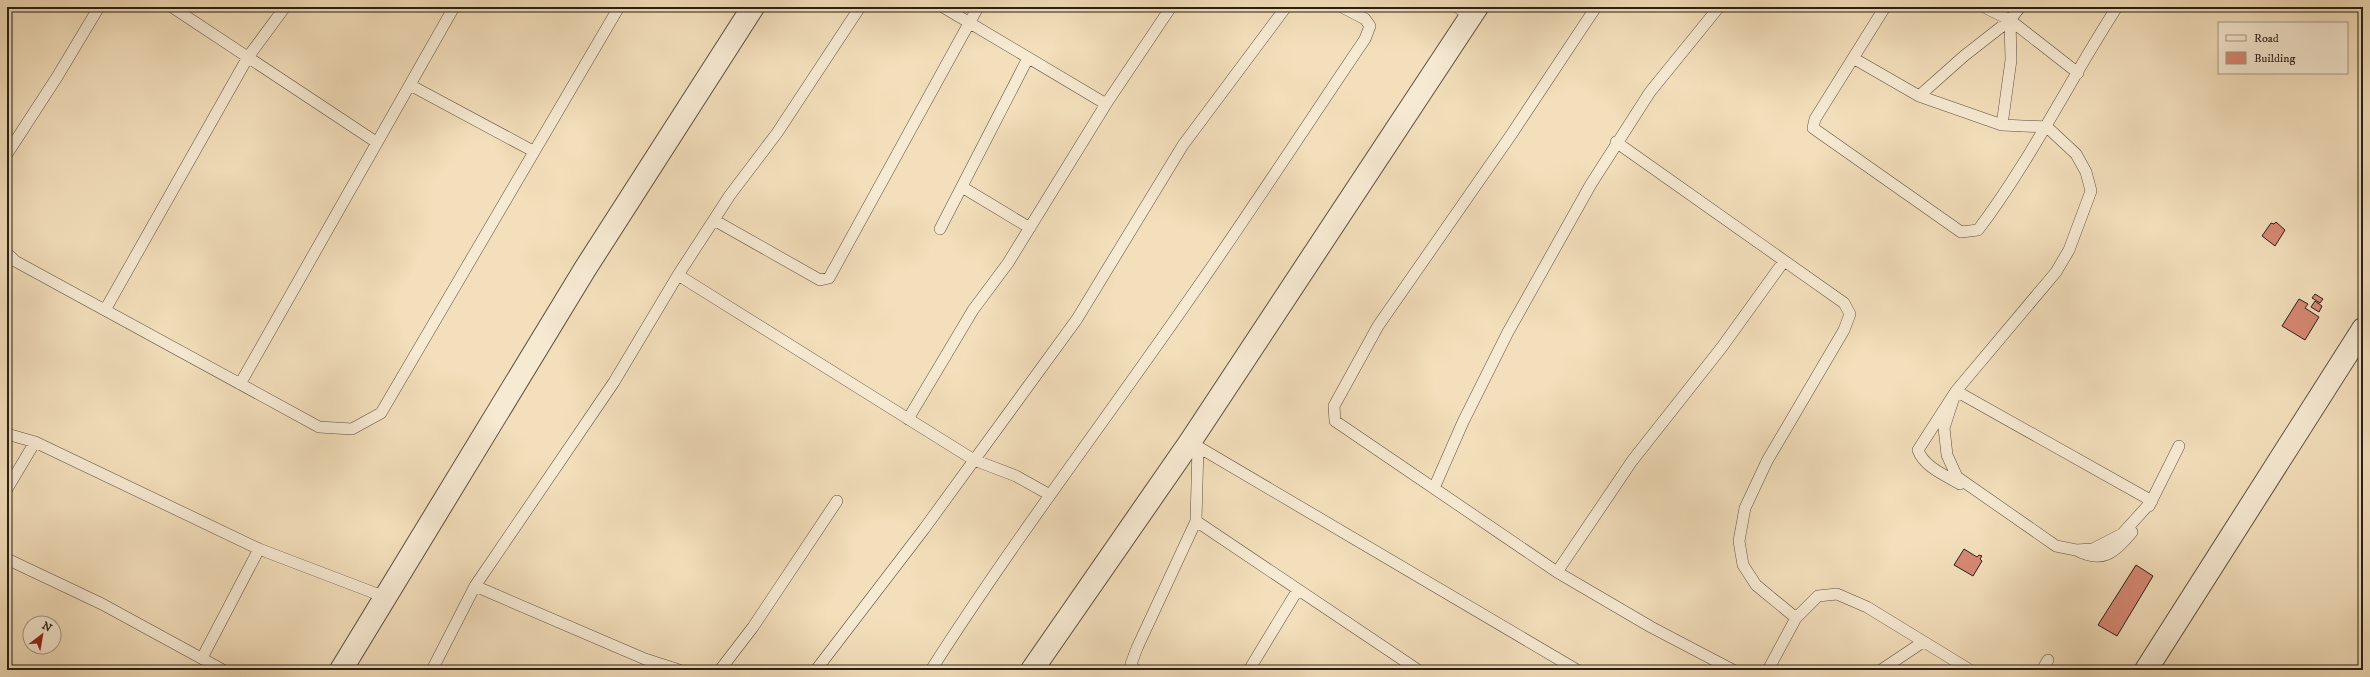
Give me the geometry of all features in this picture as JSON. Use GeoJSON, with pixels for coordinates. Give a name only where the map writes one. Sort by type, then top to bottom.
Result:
{"type":"FeatureCollection","features":[{"type":"Feature","properties":{"kind":"street"},"geometry":{"type":"LineString","coordinates":[[341,670],[585,269],[753,7]]}},
{"type":"Feature","properties":{"kind":"street"},"geometry":{"type":"LineString","coordinates":[[1032,670],[1194,444],[1468,10]]}},
{"type":"Feature","properties":{"kind":"street"},"geometry":{"type":"LineString","coordinates":[[2146,670],[2363,329]]}},
{"type":"Feature","properties":{"kind":"lane"},"geometry":{"type":"LineString","coordinates":[[7,154],[57,77],[99,7]]}},
{"type":"Feature","properties":{"kind":"lane"},"geometry":{"type":"LineString","coordinates":[[172,7],[376,142]]}},
{"type":"Feature","properties":{"kind":"lane"},"geometry":{"type":"LineString","coordinates":[[104,310],[248,57],[285,7]]}},
{"type":"Feature","properties":{"kind":"lane"},"geometry":{"type":"LineString","coordinates":[[240,384],[454,7]]}},
{"type":"Feature","properties":{"kind":"lane"},"geometry":{"type":"LineString","coordinates":[[7,253],[14,261],[319,427],[352,429],[381,413],[619,7]]}},
{"type":"Feature","properties":{"kind":"lane"},"geometry":{"type":"LineString","coordinates":[[432,670],[475,586],[614,382],[678,275],[714,220],[777,133],[860,7]]}},
{"type":"Feature","properties":{"kind":"lane"},"geometry":{"type":"LineString","coordinates":[[943,7],[1106,104]]}},
{"type":"Feature","properties":{"kind":"lane"},"geometry":{"type":"LineString","coordinates":[[714,220],[820,280],[829,278],[978,7]]}},
{"type":"Feature","properties":{"kind":"lane"},"geometry":{"type":"LineString","coordinates":[[908,419],[973,310],[1008,263],[1106,104],[1171,7]]}},
{"type":"Feature","properties":{"kind":"lane"},"geometry":{"type":"LineString","coordinates":[[816,670],[1077,320],[1183,145],[1286,7]]}},
{"type":"Feature","properties":{"kind":"lane"},"geometry":{"type":"LineString","coordinates":[[931,670],[964,618],[1050,495],[1196,291],[1365,39],[1370,26],[1365,18],[1342,7]]}},
{"type":"Feature","properties":{"kind":"lane"},"geometry":{"type":"LineString","coordinates":[[1596,7],[1511,135],[1378,326],[1334,406],[1335,421],[1557,572],[1651,627],[1733,670]]}},
{"type":"Feature","properties":{"kind":"lane"},"geometry":{"type":"LineString","coordinates":[[1434,488],[1463,422],[1508,332],[1616,142],[1650,92],[1719,7]]}},
{"type":"Feature","properties":{"kind":"lane"},"geometry":{"type":"LineString","coordinates":[[1885,7],[1815,118],[1813,128],[1960,232],[1978,230],[2047,127],[2117,7]]}},
{"type":"Feature","properties":{"kind":"lane"},"geometry":{"type":"LineString","coordinates":[[1984,7],[2010,20],[2078,73]]}},
{"type":"Feature","properties":{"kind":"lane"},"geometry":{"type":"LineString","coordinates":[[1919,96],[1964,56],[2010,20],[2020,7]]}},
{"type":"Feature","properties":{"kind":"lane"},"geometry":{"type":"LineString","coordinates":[[2002,125],[2011,60],[2010,20]]}},
{"type":"Feature","properties":{"kind":"lane"},"geometry":{"type":"LineString","coordinates":[[940,229],[1028,58]]}},
{"type":"Feature","properties":{"kind":"lane"},"geometry":{"type":"LineString","coordinates":[[1853,58],[1919,96],[2002,125],[2047,127],[2076,154],[2086,172],[2091,192],[2069,250],[2056,272],[1956,391],[1918,450],[1920,457],[1932,468],[2089,557],[2099,558],[2110,553],[2136,526],[2152,501],[2179,446]]}},
{"type":"Feature","properties":{"kind":"lane"},"geometry":{"type":"LineString","coordinates":[[410,85],[533,152]]}},
{"type":"Feature","properties":{"kind":"lane"},"geometry":{"type":"LineString","coordinates":[[1616,142],[1844,303],[1850,314],[1844,330],[1767,461],[1745,508],[1739,541],[1743,564],[1756,585],[1796,618]]}},
{"type":"Feature","properties":{"kind":"lane"},"geometry":{"type":"LineString","coordinates":[[962,187],[1030,228]]}},
{"type":"Feature","properties":{"kind":"lane"},"geometry":{"type":"LineString","coordinates":[[1557,572],[1632,461],[1722,347],[1784,261]]}},
{"type":"Feature","properties":{"kind":"lane"},"geometry":{"type":"LineString","coordinates":[[678,275],[974,460],[1009,473],[1050,495]]}},
{"type":"Feature","properties":{"kind":"lane"},"geometry":{"type":"LineString","coordinates":[[1956,391],[1944,428],[1947,455],[1957,477],[2056,546],[2076,550],[2093,549],[2122,534],[2152,501]]}},
{"type":"Feature","properties":{"kind":"lane"},"geometry":{"type":"LineString","coordinates":[[1956,391],[2152,501]]}},
{"type":"Feature","properties":{"kind":"lane"},"geometry":{"type":"LineString","coordinates":[[7,434],[35,442],[259,549],[385,597]]}},
{"type":"Feature","properties":{"kind":"lane"},"geometry":{"type":"LineString","coordinates":[[7,489],[35,442]]}},
{"type":"Feature","properties":{"kind":"lane"},"geometry":{"type":"LineString","coordinates":[[1135,670],[1131,664],[1137,648],[1196,521],[1194,444]]}},
{"type":"Feature","properties":{"kind":"lane"},"geometry":{"type":"LineString","coordinates":[[1194,444],[1578,670]]}},
{"type":"Feature","properties":{"kind":"lane"},"geometry":{"type":"LineString","coordinates":[[720,670],[753,627],[837,501]]}},
{"type":"Feature","properties":{"kind":"lane"},"geometry":{"type":"LineString","coordinates":[[1196,521],[1297,591],[1418,670]]}},
{"type":"Feature","properties":{"kind":"lane"},"geometry":{"type":"LineString","coordinates":[[202,658],[259,549]]}},
{"type":"Feature","properties":{"kind":"lane"},"geometry":{"type":"LineString","coordinates":[[7,559],[102,604],[223,670]]}},
{"type":"Feature","properties":{"kind":"lane"},"geometry":{"type":"LineString","coordinates":[[475,586],[645,659],[679,670]]}},
{"type":"Feature","properties":{"kind":"lane"},"geometry":{"type":"LineString","coordinates":[[1249,670],[1297,591]]}},
{"type":"Feature","properties":{"kind":"lane"},"geometry":{"type":"LineString","coordinates":[[1768,670],[1796,618],[1818,596],[1837,594],[1867,607],[1970,670]]}},
{"type":"Feature","properties":{"kind":"lane"},"geometry":{"type":"LineString","coordinates":[[1881,670],[1923,642]]}},
{"type":"Feature","properties":{"kind":"lane"},"geometry":{"type":"LineString","coordinates":[[2042,670],[2048,660]]}},
{"type":"Feature","properties":{"kind":"building"},"geometry":{"type":"Polygon","coordinates":[[[2276,222],[2285,230],[2275,246],[2262,236],[2271,223],[2274,224],[2276,222]]]}},
{"type":"Feature","properties":{"kind":"building"},"geometry":{"type":"Polygon","coordinates":[[[2315,294],[2323,299],[2320,303],[2312,298],[2315,294]]]}},
{"type":"Feature","properties":{"kind":"building"},"geometry":{"type":"Polygon","coordinates":[[[2299,299],[2308,304],[2305,308],[2319,317],[2305,340],[2282,326],[2299,299]]]}},
{"type":"Feature","properties":{"kind":"building"},"geometry":{"type":"Polygon","coordinates":[[[2315,301],[2322,306],[2319,312],[2311,307],[2315,301]]]}},
{"type":"Feature","properties":{"kind":"building"},"geometry":{"type":"Polygon","coordinates":[[[1964,549],[1977,557],[1979,555],[1982,556],[1980,559],[1982,561],[1973,576],[1954,565],[1964,549]]]}},
{"type":"Feature","properties":{"kind":"building"},"geometry":{"type":"Polygon","coordinates":[[[2136,565],[2153,576],[2117,636],[2098,625],[2136,565]]]}}]}
